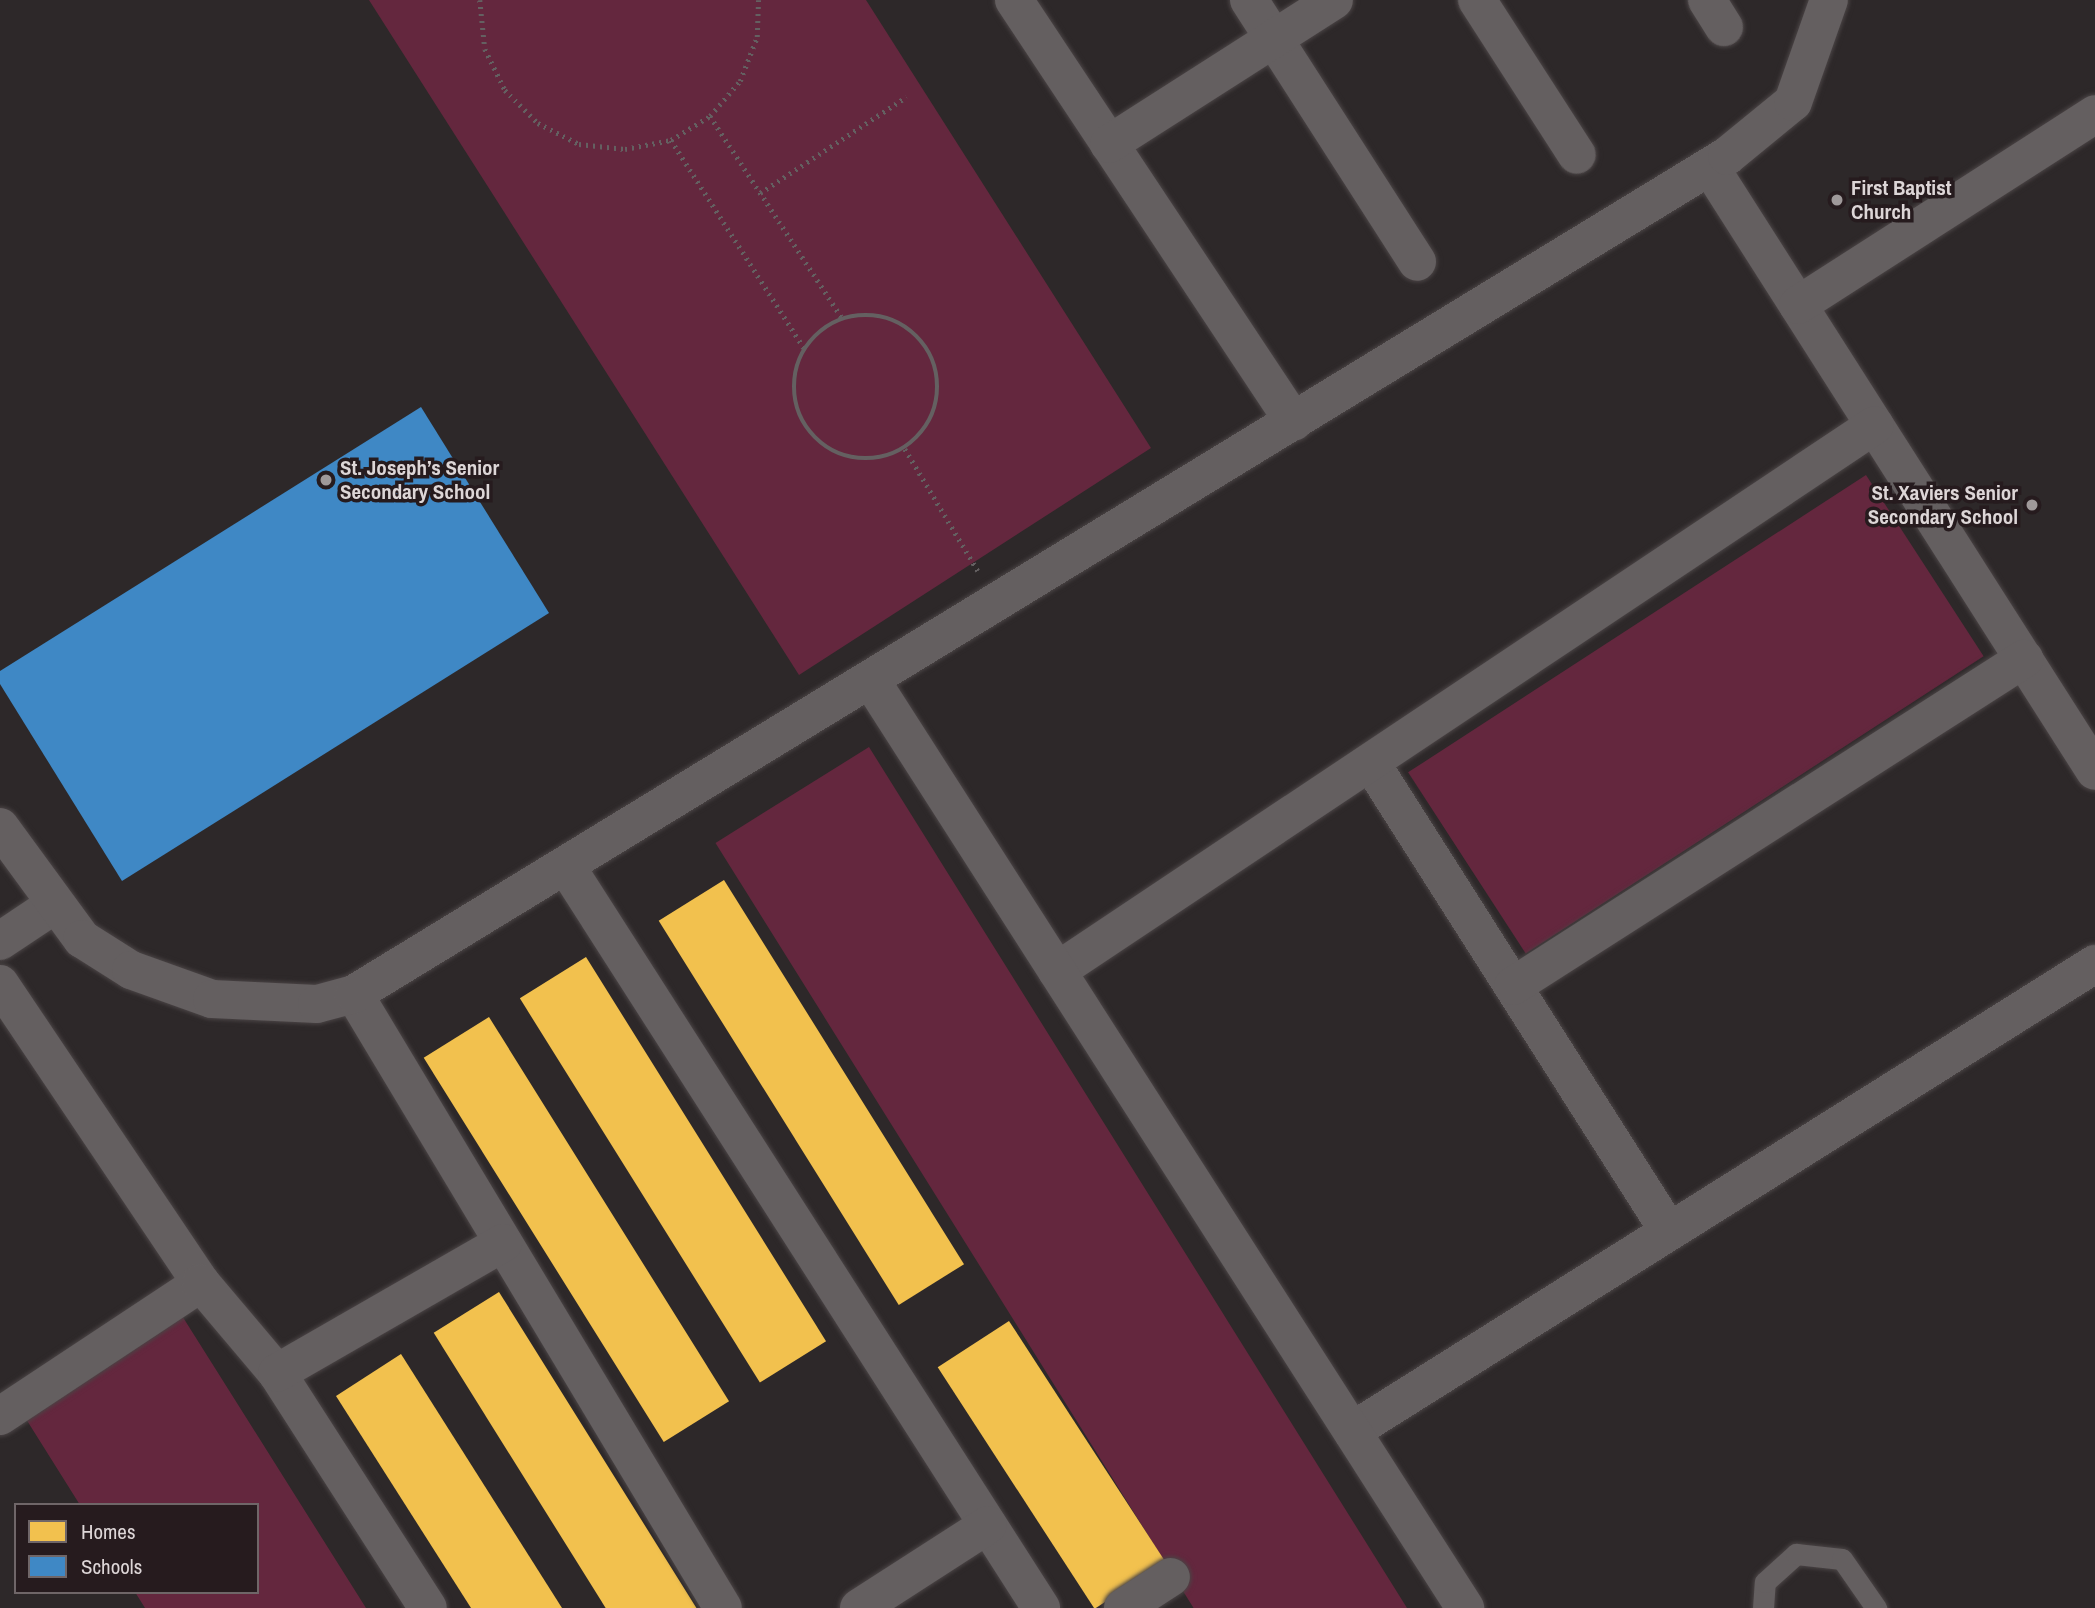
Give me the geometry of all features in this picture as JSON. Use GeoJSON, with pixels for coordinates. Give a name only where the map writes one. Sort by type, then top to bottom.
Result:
{"type":"FeatureCollection","features":[{"type":"Feature","properties":{"kind":"street"},"geometry":{"type":"LineString","coordinates":[[1014,0],[1294,422]]}},
{"type":"Feature","properties":{"kind":"street"},"geometry":{"type":"LineString","coordinates":[[1250,0],[1417,261]]}},
{"type":"Feature","properties":{"kind":"street"},"geometry":{"type":"LineString","coordinates":[[1109,145],[1334,0]]}},
{"type":"Feature","properties":{"kind":"street"},"geometry":{"type":"LineString","coordinates":[[1477,0],[1577,155]]}},
{"type":"Feature","properties":{"kind":"street"},"geometry":{"type":"LineString","coordinates":[[0,827],[54,905],[82,939],[131,970],[212,999],[317,1004],[354,995],[872,682],[1710,167],[1793,102],[1829,0]]}},
{"type":"Feature","properties":{"kind":"street"},"geometry":{"type":"LineString","coordinates":[[1798,305],[2095,114]]}},
{"type":"Feature","properties":{"kind":"street"},"geometry":{"type":"LineString","coordinates":[[1710,167],[2095,771]]}},
{"type":"Feature","properties":{"kind":"street"},"geometry":{"type":"LineString","coordinates":[[1057,971],[1875,425]]}},
{"type":"Feature","properties":{"kind":"street"},"geometry":{"type":"LineString","coordinates":[[1513,986],[2024,659]]}},
{"type":"Feature","properties":{"kind":"street"},"geometry":{"type":"LineString","coordinates":[[872,682],[1465,1608]]}},
{"type":"Feature","properties":{"kind":"street"},"geometry":{"type":"LineString","coordinates":[[1371,763],[1668,1230]]}},
{"type":"Feature","properties":{"kind":"street"},"geometry":{"type":"LineString","coordinates":[[566,866],[1041,1608]]}},
{"type":"Feature","properties":{"kind":"street"},"geometry":{"type":"LineString","coordinates":[[0,941],[54,905]]}},
{"type":"Feature","properties":{"kind":"street"},"geometry":{"type":"LineString","coordinates":[[1352,1431],[2095,964]]}},
{"type":"Feature","properties":{"kind":"street"},"geometry":{"type":"LineString","coordinates":[[0,984],[201,1283],[276,1373],[428,1608]]}},
{"type":"Feature","properties":{"kind":"street"},"geometry":{"type":"LineString","coordinates":[[354,995],[723,1608]]}},
{"type":"Feature","properties":{"kind":"street"},"geometry":{"type":"LineString","coordinates":[[276,1373],[503,1243]]}},
{"type":"Feature","properties":{"kind":"street"},"geometry":{"type":"LineString","coordinates":[[0,1416],[201,1283]]}},
{"type":"Feature","properties":{"kind":"street"},"geometry":{"type":"LineString","coordinates":[[859,1608],[988,1525]]}},
{"type":"Feature","properties":{"kind":"street"},"geometry":{"type":"LineString","coordinates":[[1123,1608],[1171,1577]]}},
{"type":"Feature","properties":{"kind":"lane"},"geometry":{"type":"LineString","coordinates":[[1763,1608],[1765,1582],[1796,1554],[1842,1559],[1875,1608]]}},
{"type":"Feature","properties":{"kind":"path"},"geometry":{"type":"LineString","coordinates":[[480,0],[490,59],[505,90],[538,123],[579,144],[625,149],[671,139],[710,116],[740,80],[757,37],[758,0]]}},
{"type":"Feature","properties":{"kind":"path"},"geometry":{"type":"LineString","coordinates":[[760,193],[906,97]]}},
{"type":"Feature","properties":{"kind":"path"},"geometry":{"type":"LineString","coordinates":[[710,116],[842,318]]}},
{"type":"Feature","properties":{"kind":"path"},"geometry":{"type":"LineString","coordinates":[[671,139],[804,348]]}},
{"type":"Feature","properties":{"kind":"path"},"geometry":{"type":"LineString","coordinates":[[865,314],[909,328],[936,367],[934,413],[905,449],[857,460],[814,439],[794,395],[804,348],[842,318],[865,314]]}},
{"type":"Feature","properties":{"kind":"path"},"geometry":{"type":"LineString","coordinates":[[905,449],[999,604]]}},
{"type":"Feature","properties":{"kind":"shaded area"},"geometry":{"type":"Polygon","coordinates":[[[369,0],[866,0],[1151,448],[799,675],[369,0]]]}},
{"type":"Feature","properties":{"kind":"shaded area"},"geometry":{"type":"Polygon","coordinates":[[[1866,475],[1984,656],[1526,954],[1408,772],[1866,475]]]}},
{"type":"Feature","properties":{"kind":"shaded area"},"geometry":{"type":"Polygon","coordinates":[[[869,747],[1407,1608],[1194,1608],[716,843],[869,747]]]}},
{"type":"Feature","properties":{"kind":"shaded area"},"geometry":{"type":"Polygon","coordinates":[[[179,1311],[366,1608],[145,1608],[136,1594],[259,1594],[259,1503],[79,1503],[21,1411],[179,1311]]]}},
{"type":"Feature","properties":{"kind":"building: Homes"},"geometry":{"type":"Polygon","coordinates":[[[724,880],[964,1264],[899,1305],[659,921],[724,880]]]}},
{"type":"Feature","properties":{"kind":"building: Homes"},"geometry":{"type":"Polygon","coordinates":[[[586,957],[826,1341],[760,1382],[520,998],[586,957]]]}},
{"type":"Feature","properties":{"kind":"building: Homes"},"geometry":{"type":"Polygon","coordinates":[[[489,1017],[729,1401],[664,1442],[424,1058],[489,1017]]]}},
{"type":"Feature","properties":{"kind":"building: Homes"},"geometry":{"type":"Polygon","coordinates":[[[499,1292],[696,1608],[606,1608],[434,1333],[499,1292]]]}},
{"type":"Feature","properties":{"kind":"building: Homes"},"geometry":{"type":"Polygon","coordinates":[[[1009,1321],[1166,1563],[1094,1608],[938,1367],[1009,1321]]]}},
{"type":"Feature","properties":{"kind":"building: Homes"},"geometry":{"type":"Polygon","coordinates":[[[401,1354],[562,1608],[471,1608],[336,1396],[401,1354]]]}},
{"type":"Feature","properties":{"kind":"building: Schools"},"geometry":{"type":"Polygon","coordinates":[[[421,407],[549,613],[122,881],[0,684],[0,671],[421,407]]]}},
{"type":"Feature","properties":{"kind":"place","name":"First Baptist Church"},"geometry":{"type":"Point","coordinates":[1837,200]}},
{"type":"Feature","properties":{"kind":"place","name":"St. Joseph’s Senior Secondary School"},"geometry":{"type":"Point","coordinates":[326,480]}},
{"type":"Feature","properties":{"kind":"place","name":"St. Xaviers Senior Secondary School"},"geometry":{"type":"Point","coordinates":[2032,505]}}]}
